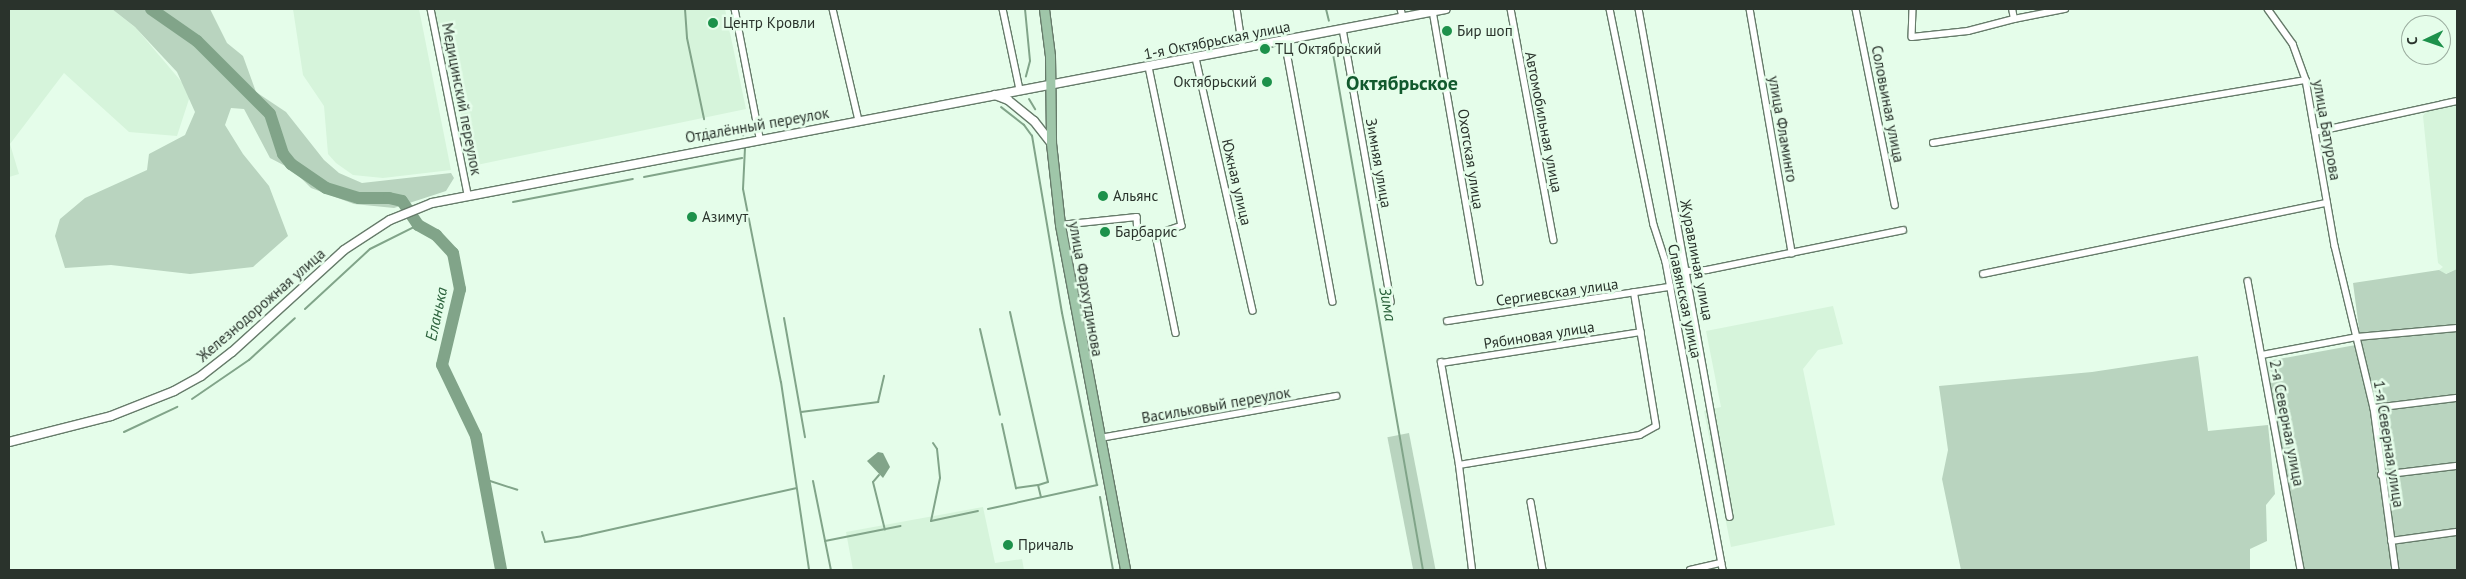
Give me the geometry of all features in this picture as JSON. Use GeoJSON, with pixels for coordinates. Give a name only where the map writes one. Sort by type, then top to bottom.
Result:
{"type":"FeatureCollection","features":[{"type":"Feature","properties":{"kind":"main road","name":"улица Фархутдинова"},"geometry":{"type":"LineString","coordinates":[[1044,9],[1051,84],[1051,143],[1060,225],[1125,570]]}},
{"type":"Feature","properties":{"kind":"main road","name":"1-я Октябрьская улица"},"geometry":{"type":"LineString","coordinates":[[1051,84],[1343,29],[1402,13],[1446,9]]}},
{"type":"Feature","properties":{"kind":"main road","name":"Отдалённый переулок"},"geometry":{"type":"LineString","coordinates":[[468,195],[1051,84]]}},
{"type":"Feature","properties":{"kind":"main road"},"geometry":{"type":"LineString","coordinates":[[995,95],[1008,100],[1034,121],[1051,143]]}},
{"type":"Feature","properties":{"kind":"main road","name":"Железнодорожная улица"},"geometry":{"type":"LineString","coordinates":[[9,442],[111,416],[174,391],[201,376],[232,352],[344,250],[390,220],[432,203],[468,195]]}},
{"type":"Feature","properties":{"kind":"street","name":"Медицинский переулок"},"geometry":{"type":"LineString","coordinates":[[431,9],[468,195]]}},
{"type":"Feature","properties":{"kind":"street"},"geometry":{"type":"LineString","coordinates":[[734,9],[760,138]]}},
{"type":"Feature","properties":{"kind":"street"},"geometry":{"type":"LineString","coordinates":[[833,9],[858,120]]}},
{"type":"Feature","properties":{"kind":"street"},"geometry":{"type":"LineString","coordinates":[[1003,9],[1020,90]]}},
{"type":"Feature","properties":{"kind":"street"},"geometry":{"type":"LineString","coordinates":[[1237,9],[1243,49]]}},
{"type":"Feature","properties":{"kind":"street","name":"Автомобильная улица"},"geometry":{"type":"LineString","coordinates":[[1511,9],[1554,240]]}},
{"type":"Feature","properties":{"kind":"street","name":"Славянская улица"},"geometry":{"type":"LineString","coordinates":[[1610,9],[1670,288],[1723,570]]}},
{"type":"Feature","properties":{"kind":"street","name":"Журавлиная улица"},"geometry":{"type":"LineString","coordinates":[[1639,9],[1730,517]]}},
{"type":"Feature","properties":{"kind":"street","name":"улица Фламинго"},"geometry":{"type":"LineString","coordinates":[[1750,9],[1792,253]]}},
{"type":"Feature","properties":{"kind":"street","name":"Соловьиная улица"},"geometry":{"type":"LineString","coordinates":[[1856,9],[1895,205]]}},
{"type":"Feature","properties":{"kind":"street"},"geometry":{"type":"LineString","coordinates":[[1913,9],[1912,37],[1968,31],[2014,19],[2065,9]]}},
{"type":"Feature","properties":{"kind":"street"},"geometry":{"type":"LineString","coordinates":[[2012,9],[2014,19]]}},
{"type":"Feature","properties":{"kind":"street","name":"улица Батурова"},"geometry":{"type":"LineString","coordinates":[[2268,9],[2293,44],[2306,80],[2327,203],[2341,263]]}},
{"type":"Feature","properties":{"kind":"street","name":"Охотская улица"},"geometry":{"type":"LineString","coordinates":[[1433,11],[1480,282]]}},
{"type":"Feature","properties":{"kind":"street","name":"Зимняя улица"},"geometry":{"type":"LineString","coordinates":[[1343,29],[1391,302]]}},
{"type":"Feature","properties":{"kind":"street"},"geometry":{"type":"LineString","coordinates":[[1286,40],[1333,302]]}},
{"type":"Feature","properties":{"kind":"street","name":"Южная улица"},"geometry":{"type":"LineString","coordinates":[[1196,58],[1253,311]]}},
{"type":"Feature","properties":{"kind":"street"},"geometry":{"type":"LineString","coordinates":[[1149,67],[1182,226],[1156,235],[1176,333]]}},
{"type":"Feature","properties":{"kind":"street"},"geometry":{"type":"LineString","coordinates":[[1933,144],[2306,80]]}},
{"type":"Feature","properties":{"kind":"street"},"geometry":{"type":"LineString","coordinates":[[2315,132],[2457,101]]}},
{"type":"Feature","properties":{"kind":"street"},"geometry":{"type":"LineString","coordinates":[[1982,274],[2327,203]]}},
{"type":"Feature","properties":{"kind":"street"},"geometry":{"type":"LineString","coordinates":[[1060,225],[1137,217],[1138,237]]}},
{"type":"Feature","properties":{"kind":"street"},"geometry":{"type":"LineString","coordinates":[[1687,271],[1707,270],[1903,230]]}},
{"type":"Feature","properties":{"kind":"street","name":"1-я Северная улица"},"geometry":{"type":"LineString","coordinates":[[2341,263],[2374,408],[2396,570]]}},
{"type":"Feature","properties":{"kind":"street","name":"2-я Северная улица"},"geometry":{"type":"LineString","coordinates":[[2248,281],[2301,570]]}},
{"type":"Feature","properties":{"kind":"street","name":"Сергиевская улица"},"geometry":{"type":"LineString","coordinates":[[1447,321],[1670,288]]}},
{"type":"Feature","properties":{"kind":"street"},"geometry":{"type":"LineString","coordinates":[[1472,570],[1459,465],[1640,435],[1656,426],[1634,293]]}},
{"type":"Feature","properties":{"kind":"street"},"geometry":{"type":"LineString","coordinates":[[2262,356],[2357,337],[2457,328]]}},
{"type":"Feature","properties":{"kind":"street","name":"Рябиновая улица"},"geometry":{"type":"LineString","coordinates":[[1459,465],[1441,363],[1641,332]]}},
{"type":"Feature","properties":{"kind":"street","name":"Васильковый переулок"},"geometry":{"type":"LineString","coordinates":[[1100,438],[1336,396]]}},
{"type":"Feature","properties":{"kind":"street"},"geometry":{"type":"LineString","coordinates":[[2374,408],[2457,398]]}},
{"type":"Feature","properties":{"kind":"street"},"geometry":{"type":"LineString","coordinates":[[2382,475],[2457,466]]}},
{"type":"Feature","properties":{"kind":"street"},"geometry":{"type":"LineString","coordinates":[[1531,502],[1543,570]]}},
{"type":"Feature","properties":{"kind":"street"},"geometry":{"type":"LineString","coordinates":[[2391,542],[2457,532]]}},
{"type":"Feature","properties":{"kind":"street"},"geometry":{"type":"LineString","coordinates":[[1690,570],[1721,563]]}},
{"type":"Feature","properties":{"kind":"shaded area"},"geometry":{"type":"Polygon","coordinates":[[[9,9],[112,9],[136,28],[191,93],[177,136],[129,132],[64,73],[10,144],[19,174],[9,177],[9,9]]]}},
{"type":"Feature","properties":{"kind":"shaded area"},"geometry":{"type":"Polygon","coordinates":[[[112,9],[210,9],[227,43],[243,56],[256,92],[286,112],[324,160],[339,173],[362,183],[451,173],[454,178],[446,191],[394,208],[354,204],[311,188],[293,170],[270,158],[244,109],[231,108],[225,125],[243,154],[269,186],[288,236],[253,267],[190,274],[111,265],[65,268],[55,236],[60,219],[85,198],[147,170],[149,154],[185,135],[195,112],[177,72],[135,27],[112,9]]]}},
{"type":"Feature","properties":{"kind":"shaded area"},"geometry":{"type":"Polygon","coordinates":[[[293,9],[419,9],[451,170],[383,178],[353,175],[336,163],[328,154],[324,106],[303,75],[293,9]]]}},
{"type":"Feature","properties":{"kind":"shaded area"},"geometry":{"type":"Polygon","coordinates":[[[434,9],[725,9],[746,109],[472,166],[442,28],[437,29],[434,9]]]}},
{"type":"Feature","properties":{"kind":"shaded area"},"geometry":{"type":"Polygon","coordinates":[[[2457,106],[2457,269],[2445,274],[2439,270],[2443,267],[2438,263],[2423,116],[2427,110],[2457,106]]]}},
{"type":"Feature","properties":{"kind":"shaded area"},"geometry":{"type":"Polygon","coordinates":[[[2457,269],[2457,570],[2301,570],[2295,515],[2262,362],[2361,344],[2353,283],[2439,270],[2446,274],[2457,269]]]}},
{"type":"Feature","properties":{"kind":"shaded area"},"geometry":{"type":"Polygon","coordinates":[[[1833,306],[1843,344],[1818,350],[1803,369],[1835,525],[1731,547],[1704,411],[1721,407],[1706,331],[1833,306]]]}},
{"type":"Feature","properties":{"kind":"shaded area"},"geometry":{"type":"Polygon","coordinates":[[[2198,356],[2208,431],[2268,425],[2275,494],[2266,505],[2267,541],[2250,549],[2250,570],[1961,570],[1942,479],[1948,450],[1939,386],[2092,372],[2198,356]]]}},
{"type":"Feature","properties":{"kind":"shaded area"},"geometry":{"type":"Polygon","coordinates":[[[1409,433],[1436,569],[1413,570],[1387,437],[1409,433]]]}},
{"type":"Feature","properties":{"kind":"shaded area"},"geometry":{"type":"Polygon","coordinates":[[[878,452],[883,453],[890,467],[883,478],[867,461],[878,452]]]}},
{"type":"Feature","properties":{"kind":"shaded area"},"geometry":{"type":"Polygon","coordinates":[[[983,507],[995,563],[1022,559],[1024,570],[853,570],[846,532],[983,507]]]}},
{"type":"Feature","properties":{"kind":"waterway","name":"Еланька"},"geometry":{"type":"LineString","coordinates":[[151,9],[197,41],[270,114],[283,154],[291,164],[326,188],[359,198],[389,198],[402,201],[418,225],[436,235],[453,253],[460,289],[442,365],[476,436],[501,570]]}},
{"type":"Feature","properties":{"kind":"waterway"},"geometry":{"type":"LineString","coordinates":[[685,9],[687,38],[704,119]]}},
{"type":"Feature","properties":{"kind":"waterway"},"geometry":{"type":"LineString","coordinates":[[1025,9],[1030,61],[1026,76]]}},
{"type":"Feature","properties":{"kind":"waterway","name":"Зима"},"geometry":{"type":"LineString","coordinates":[[1326,9],[1329,21]]}},
{"type":"Feature","properties":{"kind":"waterway","name":"Зима"},"geometry":{"type":"LineString","coordinates":[[1331,42],[1423,570]]}},
{"type":"Feature","properties":{"kind":"waterway"},"geometry":{"type":"LineString","coordinates":[[1029,99],[1035,109]]}},
{"type":"Feature","properties":{"kind":"waterway"},"geometry":{"type":"LineString","coordinates":[[988,509],[1097,485],[1062,313],[1032,136],[1024,125],[1001,107]]}},
{"type":"Feature","properties":{"kind":"waterway"},"geometry":{"type":"LineString","coordinates":[[706,129],[707,136],[740,129],[743,135]]}},
{"type":"Feature","properties":{"kind":"waterway"},"geometry":{"type":"LineString","coordinates":[[745,148],[743,189],[781,382],[809,570]]}},
{"type":"Feature","properties":{"kind":"waterway"},"geometry":{"type":"LineString","coordinates":[[644,177],[742,158]]}},
{"type":"Feature","properties":{"kind":"waterway"},"geometry":{"type":"LineString","coordinates":[[513,202],[633,179]]}},
{"type":"Feature","properties":{"kind":"waterway"},"geometry":{"type":"LineString","coordinates":[[305,309],[370,249],[418,225]]}},
{"type":"Feature","properties":{"kind":"waterway"},"geometry":{"type":"LineString","coordinates":[[1010,312],[1048,482],[1038,485],[1041,497]]}},
{"type":"Feature","properties":{"kind":"waterway"},"geometry":{"type":"LineString","coordinates":[[192,399],[249,360],[295,318]]}},
{"type":"Feature","properties":{"kind":"waterway"},"geometry":{"type":"LineString","coordinates":[[784,318],[805,437]]}},
{"type":"Feature","properties":{"kind":"waterway"},"geometry":{"type":"LineString","coordinates":[[980,329],[1000,415]]}},
{"type":"Feature","properties":{"kind":"waterway"},"geometry":{"type":"LineString","coordinates":[[801,412],[878,402],[884,376]]}},
{"type":"Feature","properties":{"kind":"waterway"},"geometry":{"type":"LineString","coordinates":[[124,432],[177,407]]}},
{"type":"Feature","properties":{"kind":"waterway"},"geometry":{"type":"LineString","coordinates":[[1002,424],[1016,488],[1038,485]]}},
{"type":"Feature","properties":{"kind":"waterway"},"geometry":{"type":"LineString","coordinates":[[933,443],[937,449],[940,478],[931,521],[978,511]]}},
{"type":"Feature","properties":{"kind":"waterway"},"geometry":{"type":"LineString","coordinates":[[879,475],[873,482],[885,530]]}},
{"type":"Feature","properties":{"kind":"waterway"},"geometry":{"type":"LineString","coordinates":[[484,479],[517,490]]}},
{"type":"Feature","properties":{"kind":"waterway"},"geometry":{"type":"LineString","coordinates":[[813,481],[831,570]]}},
{"type":"Feature","properties":{"kind":"waterway"},"geometry":{"type":"LineString","coordinates":[[542,532],[545,542],[582,536],[796,488]]}},
{"type":"Feature","properties":{"kind":"waterway"},"geometry":{"type":"LineString","coordinates":[[1100,497],[1113,570]]}},
{"type":"Feature","properties":{"kind":"waterway"},"geometry":{"type":"LineString","coordinates":[[825,541],[901,526]]}},
{"type":"Feature","properties":{"kind":"place","name":"Центр Кровли"},"geometry":{"type":"Point","coordinates":[713,23]}},
{"type":"Feature","properties":{"kind":"place","name":"Бир шоп"},"geometry":{"type":"Point","coordinates":[1447,31]}},
{"type":"Feature","properties":{"kind":"place","name":"ТЦ Октябрьский"},"geometry":{"type":"Point","coordinates":[1265,49]}},
{"type":"Feature","properties":{"kind":"place","name":"Октябрьский"},"geometry":{"type":"Point","coordinates":[1267,82]}},
{"type":"Feature","properties":{"kind":"place","name":"Альянс"},"geometry":{"type":"Point","coordinates":[1103,196]}},
{"type":"Feature","properties":{"kind":"place","name":"Азимут"},"geometry":{"type":"Point","coordinates":[692,217]}},
{"type":"Feature","properties":{"kind":"place","name":"Барбарис"},"geometry":{"type":"Point","coordinates":[1105,232]}},
{"type":"Feature","properties":{"kind":"place","name":"Причаль"},"geometry":{"type":"Point","coordinates":[1008,545]}},
{"type":"Feature","properties":{"kind":"district","name":"Октябрьское"},"geometry":{"type":"Point","coordinates":[1402,83]}}]}
